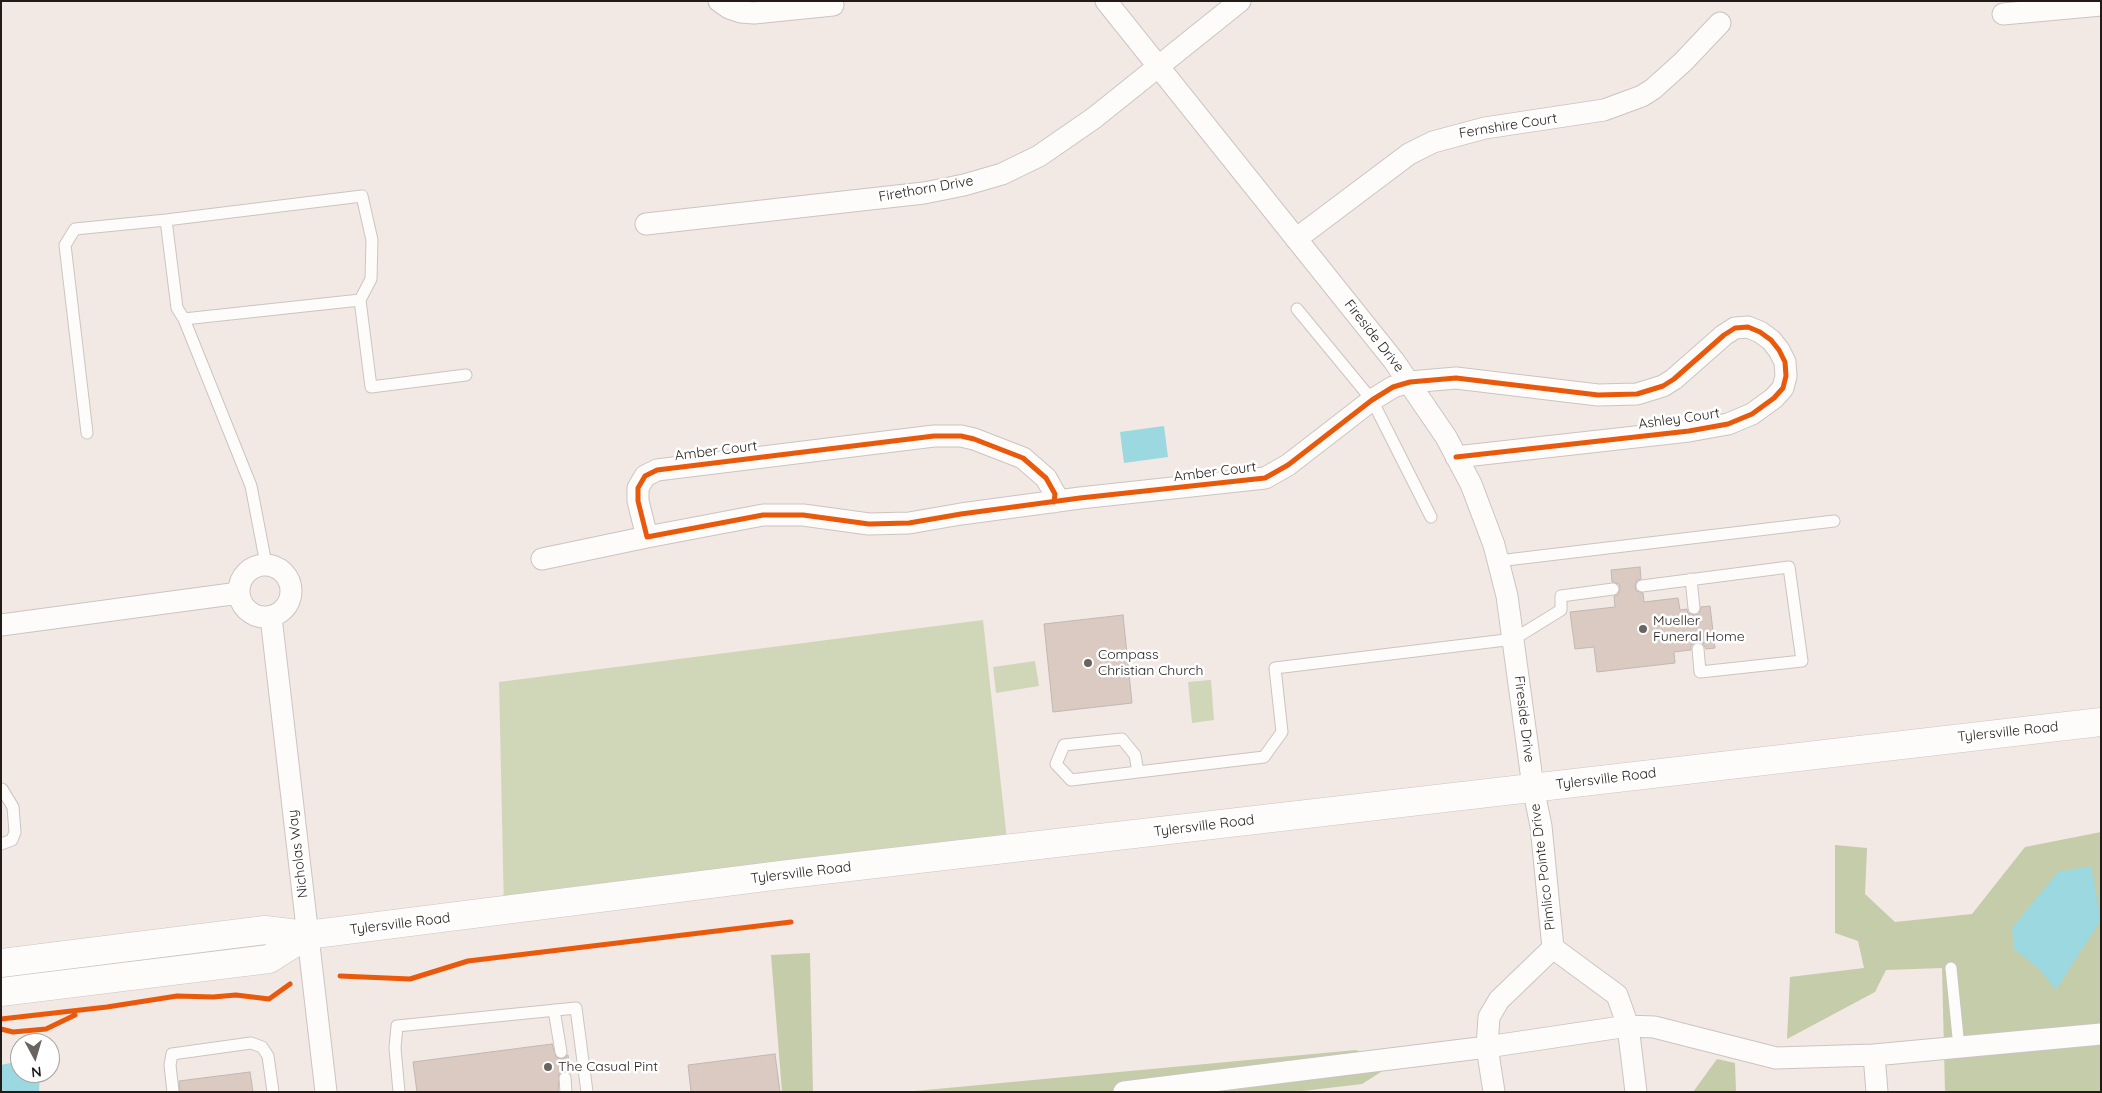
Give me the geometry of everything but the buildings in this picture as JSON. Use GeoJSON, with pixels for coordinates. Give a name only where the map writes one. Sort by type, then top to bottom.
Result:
{"type":"FeatureCollection","features":[{"type":"Feature","properties":{"kind":"main road","name":"Tylersville Road"},"geometry":{"type":"LineString","coordinates":[[1,963],[265,930],[307,935],[788,874],[2101,722]]}},
{"type":"Feature","properties":{"kind":"main road","name":"Tylersville Road"},"geometry":{"type":"LineString","coordinates":[[1,992],[270,959],[307,935]]}},
{"type":"Feature","properties":{"kind":"street"},"geometry":{"type":"LineString","coordinates":[[719,1],[735,10],[754,13],[833,5]]}},
{"type":"Feature","properties":{"kind":"street","name":"Fireside Drive"},"geometry":{"type":"LineString","coordinates":[[1106,1],[1410,382],[1446,437],[1471,484],[1498,561],[1507,596],[1533,787]]}},
{"type":"Feature","properties":{"kind":"street","name":"Firethorn Drive"},"geometry":{"type":"LineString","coordinates":[[646,224],[924,193],[964,185],[1002,174],[1039,156],[1062,142],[1240,1]]}},
{"type":"Feature","properties":{"kind":"street"},"geometry":{"type":"LineString","coordinates":[[2003,14],[2101,5]]}},
{"type":"Feature","properties":{"kind":"street","name":"Fernshire Court"},"geometry":{"type":"LineString","coordinates":[[1296,239],[1409,154],[1433,142],[1485,128],[1604,110],[1642,96],[1653,89],[1683,62],[1720,23]]}},
{"type":"Feature","properties":{"kind":"street","name":"Ashley Court"},"geometry":{"type":"LineString","coordinates":[[1410,382],[1456,378],[1598,395],[1637,394],[1662,386],[1674,379],[1724,334],[1735,328],[1748,327],[1760,332],[1771,340],[1785,362],[1786,376],[1783,388],[1774,398],[1752,414],[1728,424],[1689,431],[1456,457]]}},
{"type":"Feature","properties":{"kind":"street","name":"Amber Court"},"geometry":{"type":"LineString","coordinates":[[1054,502],[1055,494],[1046,478],[1024,458],[961,436],[934,436],[657,470],[645,476],[638,488],[638,501],[647,536],[763,515],[803,516],[869,524],[909,523],[1054,502],[1265,478],[1288,465],[1372,400],[1393,387],[1410,382]]}},
{"type":"Feature","properties":{"kind":"street"},"geometry":{"type":"LineString","coordinates":[[542,559],[647,536]]}},
{"type":"Feature","properties":{"kind":"street"},"geometry":{"type":"LineString","coordinates":[[266,564],[282,570],[291,584],[290,601],[279,613],[271,617],[253,614],[246,609],[239,593],[244,576],[250,569],[266,564]]}},
{"type":"Feature","properties":{"kind":"street"},"geometry":{"type":"LineString","coordinates":[[1,625],[239,593]]}},
{"type":"Feature","properties":{"kind":"street","name":"Nicholas Way"},"geometry":{"type":"LineString","coordinates":[[271,617],[326,1092]]}},
{"type":"Feature","properties":{"kind":"street","name":"Pimlico Pointe Drive"},"geometry":{"type":"LineString","coordinates":[[1533,787],[1541,826],[1553,948],[1617,995],[1628,1026],[1636,1092]]}},
{"type":"Feature","properties":{"kind":"street","name":"Pimlico Pointe Drive"},"geometry":{"type":"LineString","coordinates":[[1494,1092],[1487,1047],[1489,1017],[1499,1000],[1553,948]]}},
{"type":"Feature","properties":{"kind":"street"},"geometry":{"type":"LineString","coordinates":[[1124,1092],[1253,1084],[1628,1026],[1654,1027],[1776,1058],[1874,1055],[2101,1034]]}},
{"type":"Feature","properties":{"kind":"street"},"geometry":{"type":"LineString","coordinates":[[1874,1055],[1877,1092]]}},
{"type":"Feature","properties":{"kind":"lane"},"geometry":{"type":"LineString","coordinates":[[87,433],[65,245],[75,229],[362,196],[372,240],[371,279],[360,300],[371,387],[466,375]]}},
{"type":"Feature","properties":{"kind":"lane"},"geometry":{"type":"LineString","coordinates":[[166,220],[178,308],[251,486],[266,564]]}},
{"type":"Feature","properties":{"kind":"lane"},"geometry":{"type":"LineString","coordinates":[[184,319],[360,300]]}},
{"type":"Feature","properties":{"kind":"lane"},"geometry":{"type":"LineString","coordinates":[[1297,310],[1372,400],[1431,517]]}},
{"type":"Feature","properties":{"kind":"lane"},"geometry":{"type":"LineString","coordinates":[[1498,561],[1834,521]]}},
{"type":"Feature","properties":{"kind":"lane"},"geometry":{"type":"LineString","coordinates":[[1642,586],[1789,567],[1802,661],[1700,672],[1698,649]]}},
{"type":"Feature","properties":{"kind":"lane"},"geometry":{"type":"LineString","coordinates":[[1690,580],[1694,608]]}},
{"type":"Feature","properties":{"kind":"lane"},"geometry":{"type":"LineString","coordinates":[[1138,772],[1135,755],[1122,739],[1064,745],[1056,764],[1071,780],[1264,757],[1282,732],[1274,668],[1514,639],[1561,610],[1561,596],[1613,589]]}},
{"type":"Feature","properties":{"kind":"lane"},"geometry":{"type":"LineString","coordinates":[[1,844],[12,840],[15,832],[13,807],[2,785]]}},
{"type":"Feature","properties":{"kind":"lane"},"geometry":{"type":"LineString","coordinates":[[1951,968],[1959,1047]]}},
{"type":"Feature","properties":{"kind":"lane"},"geometry":{"type":"LineString","coordinates":[[399,1092],[395,1048],[396,1026],[576,1008],[587,1092]]}},
{"type":"Feature","properties":{"kind":"lane"},"geometry":{"type":"LineString","coordinates":[[554,1010],[561,1052]]}},
{"type":"Feature","properties":{"kind":"lane"},"geometry":{"type":"LineString","coordinates":[[174,1092],[170,1066],[172,1054],[252,1043],[262,1047],[268,1056],[273,1092]]}},
{"type":"Feature","properties":{"kind":"lane"},"geometry":{"type":"LineString","coordinates":[[564,1078],[566,1092]]}},
{"type":"Feature","properties":{"kind":"green space"},"geometry":{"type":"Polygon","coordinates":[[[983,620],[1008,849],[504,911],[499,682],[983,620]]]}},
{"type":"Feature","properties":{"kind":"green space"},"geometry":{"type":"Polygon","coordinates":[[[1035,661],[1039,686],[996,693],[993,667],[1035,661]]]}},
{"type":"Feature","properties":{"kind":"green space"},"geometry":{"type":"Polygon","coordinates":[[[1211,680],[1214,720],[1192,723],[1188,682],[1211,680]]]}},
{"type":"Feature","properties":{"kind":"green space"},"geometry":{"type":"Polygon","coordinates":[[[2101,832],[2101,1091],[1945,1092],[1942,968],[1886,970],[1875,992],[1787,1039],[1790,977],[1864,968],[1858,941],[1835,933],[1835,845],[1867,848],[1865,894],[1895,922],[1972,914],[2025,847],[2101,832]]]}},
{"type":"Feature","properties":{"kind":"green space"},"geometry":{"type":"Polygon","coordinates":[[[810,953],[813,1092],[782,1092],[771,955],[810,953]]]}},
{"type":"Feature","properties":{"kind":"green space"},"geometry":{"type":"Polygon","coordinates":[[[1356,1050],[1392,1065],[1362,1084],[1294,1092],[904,1092],[1356,1050]]]}},
{"type":"Feature","properties":{"kind":"green space"},"geometry":{"type":"Polygon","coordinates":[[[1717,1059],[1735,1063],[1736,1092],[1693,1092],[1717,1059]]]}},
{"type":"Feature","properties":{"kind":"water"},"geometry":{"type":"Polygon","coordinates":[[[1164,426],[1168,457],[1124,463],[1120,432],[1164,426]]]}},
{"type":"Feature","properties":{"kind":"water"},"geometry":{"type":"Polygon","coordinates":[[[2091,866],[2101,920],[2056,990],[2040,970],[2014,949],[2012,928],[2058,872],[2091,866]]]}},
{"type":"Feature","properties":{"kind":"water"},"geometry":{"type":"Polygon","coordinates":[[[10,1063],[10,1083],[39,1083],[39,1092],[1,1092],[1,1065],[10,1063]]]}},
{"type":"Feature","properties":{"kind":"cycle path"},"geometry":{"type":"LineString","coordinates":[[1054,502],[1055,494],[1046,478],[1023,458],[974,439],[961,436],[934,436],[657,470],[645,476],[638,488],[638,501],[647,537],[763,515],[803,515],[869,524],[909,523],[961,514],[1080,498],[1265,478],[1288,465],[1372,400],[1393,387],[1410,382],[1456,378],[1598,395],[1637,394],[1663,386],[1674,379],[1724,335],[1735,328],[1748,327],[1760,332],[1771,340],[1785,362],[1786,376],[1783,388],[1774,398],[1752,414],[1728,424],[1689,431],[1456,457]]}},
{"type":"Feature","properties":{"kind":"cycle path"},"geometry":{"type":"LineString","coordinates":[[340,976],[410,979],[468,961],[791,922]]}},
{"type":"Feature","properties":{"kind":"cycle path"},"geometry":{"type":"LineString","coordinates":[[1,1019],[107,1007],[177,996],[213,997],[236,995],[269,999],[290,984]]}},
{"type":"Feature","properties":{"kind":"cycle path"},"geometry":{"type":"LineString","coordinates":[[1,1029],[13,1032],[46,1029],[75,1015]]}},
{"type":"Feature","properties":{"kind":"place","name":"Mueller Funeral Home"},"geometry":{"type":"Point","coordinates":[1643,629]}},
{"type":"Feature","properties":{"kind":"place","name":"Compass Christian Church"},"geometry":{"type":"Point","coordinates":[1088,663]}},
{"type":"Feature","properties":{"kind":"place","name":"The Casual Pint"},"geometry":{"type":"Point","coordinates":[548,1067]}}]}
